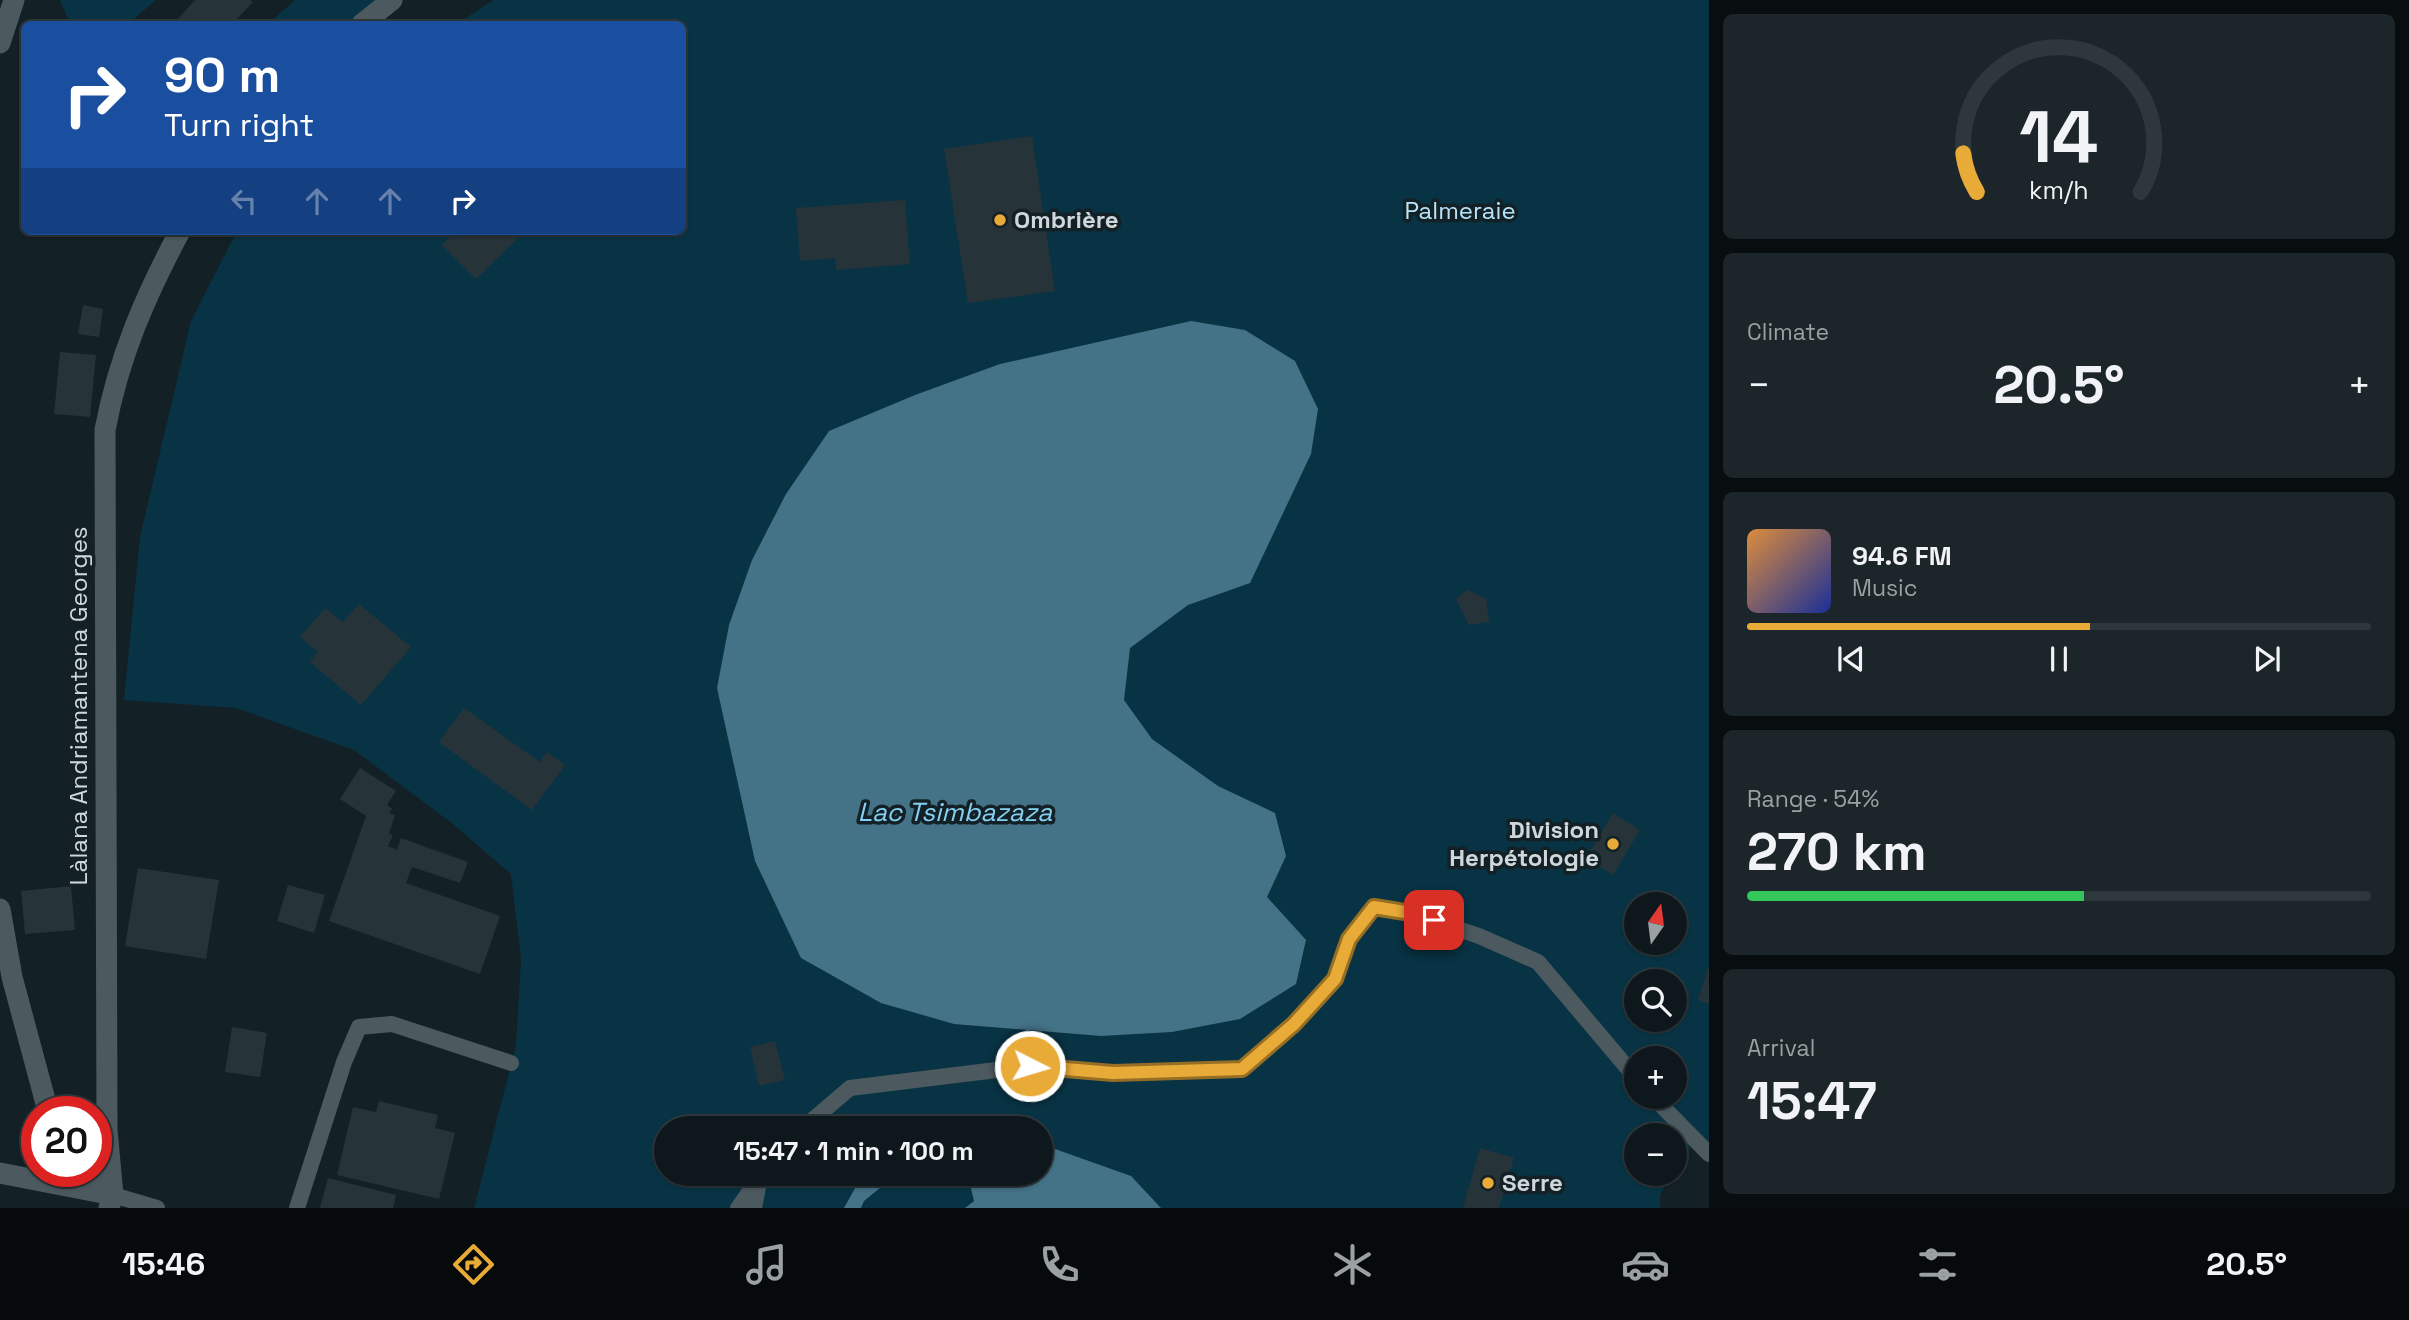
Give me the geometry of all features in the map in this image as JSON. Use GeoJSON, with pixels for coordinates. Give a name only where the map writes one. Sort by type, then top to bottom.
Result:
{"type":"FeatureCollection","features":[{"type":"Feature","properties":{"kind":"street"},"geometry":{"type":"LineString","coordinates":[[0,43],[14,0]]}},
{"type":"Feature","properties":{"kind":"street"},"geometry":{"type":"LineString","coordinates":[[366,21],[392,0]]}},
{"type":"Feature","properties":{"kind":"street","name":"Làlana Andriamantena Georges"},"geometry":{"type":"LineString","coordinates":[[111,1202],[107,1129],[105,430],[113,388],[134,324],[178,235]]}},
{"type":"Feature","properties":{"kind":"street"},"geometry":{"type":"LineString","coordinates":[[0,909],[12,977],[44,1096]]}},
{"type":"Feature","properties":{"kind":"street"},"geometry":{"type":"LineString","coordinates":[[0,1173],[111,1202]]}},
{"type":"Feature","properties":{"kind":"street"},"geometry":{"type":"LineString","coordinates":[[102,1187],[111,1202]]}},
{"type":"Feature","properties":{"kind":"lane"},"geometry":{"type":"LineString","coordinates":[[817,1116],[850,1088],[1030,1066],[1113,1073],[1242,1069],[1294,1024],[1335,979],[1349,939],[1374,907],[1422,916],[1479,936],[1538,962],[1624,1064]]}},
{"type":"Feature","properties":{"kind":"lane"},"geometry":{"type":"LineString","coordinates":[[297,1208],[344,1062],[359,1027],[392,1024],[511,1063]]}},
{"type":"Feature","properties":{"kind":"lane"},"geometry":{"type":"LineString","coordinates":[[1665,1109],[1709,1154]]}},
{"type":"Feature","properties":{"kind":"lane"},"geometry":{"type":"LineString","coordinates":[[738,1208],[753,1186]]}},
{"type":"Feature","properties":{"kind":"lane"},"geometry":{"type":"LineString","coordinates":[[754,1208],[759,1186]]}},
{"type":"Feature","properties":{"kind":"lane"},"geometry":{"type":"LineString","coordinates":[[111,1202],[157,1208]]}},
{"type":"Feature","properties":{"kind":"green space"},"geometry":{"type":"Polygon","coordinates":[[[60,0],[156,0],[132,21],[69,21],[60,0]]]}},
{"type":"Feature","properties":{"kind":"green space"},"geometry":{"type":"Polygon","coordinates":[[[295,0],[377,0],[352,21],[271,21],[295,0]]]}},
{"type":"Feature","properties":{"kind":"green space","name":"Palmeraie"},"geometry":{"type":"Polygon","coordinates":[[[493,0],[1709,0],[1709,1146],[1695,1144],[1687,1151],[1687,1123],[1624,1123],[1624,1186],[1665,1186],[1660,1196],[1660,1208],[474,1208],[516,1046],[521,959],[511,874],[453,824],[354,750],[236,708],[124,700],[140,537],[191,321],[235,235],[686,235],[686,21],[462,21],[493,0]]]}},
{"type":"Feature","properties":{"kind":"water","name":"Lac Tsimbazaza"},"geometry":{"type":"Polygon","coordinates":[[[1191,321],[1245,330],[1295,361],[1318,409],[1311,454],[1250,583],[1188,605],[1130,648],[1124,700],[1152,739],[1218,786],[1275,813],[1286,856],[1267,897],[1306,940],[1296,984],[1240,1019],[1172,1032],[1101,1036],[954,1024],[881,1003],[801,958],[755,861],[717,688],[729,625],[752,560],[786,494],[829,431],[915,395],[1000,364],[1191,321]]]}},
{"type":"Feature","properties":{"kind":"water"},"geometry":{"type":"Polygon","coordinates":[[[1053,1148],[1131,1176],[1161,1208],[965,1208],[974,1201],[970,1186],[1053,1186],[1053,1148]]]}},
{"type":"Feature","properties":{"kind":"water"},"geometry":{"type":"Polygon","coordinates":[[[856,1186],[882,1186],[864,1201],[861,1208],[844,1208],[856,1186]]]}},
{"type":"Feature","properties":{"kind":"building"},"geometry":{"type":"Polygon","coordinates":[[[195,0],[253,2],[235,21],[177,20],[195,0]]]}},
{"type":"Feature","properties":{"kind":"building","name":"Ombrière"},"geometry":{"type":"Polygon","coordinates":[[[1032,136],[1055,291],[968,303],[944,149],[1032,136]]]}},
{"type":"Feature","properties":{"kind":"building"},"geometry":{"type":"Polygon","coordinates":[[[905,200],[910,264],[836,270],[835,258],[800,261],[796,208],[905,200]]]}},
{"type":"Feature","properties":{"kind":"building"},"geometry":{"type":"Polygon","coordinates":[[[452,235],[521,235],[476,279],[442,245],[452,235]]]}},
{"type":"Feature","properties":{"kind":"building"},"geometry":{"type":"Polygon","coordinates":[[[83,305],[103,309],[99,337],[78,334],[83,305]]]}},
{"type":"Feature","properties":{"kind":"building"},"geometry":{"type":"Polygon","coordinates":[[[60,352],[96,355],[90,417],[54,414],[60,352]]]}},
{"type":"Feature","properties":{"kind":"building"},"geometry":{"type":"Polygon","coordinates":[[[1467,590],[1486,598],[1489,622],[1469,625],[1456,599],[1467,590]]]}},
{"type":"Feature","properties":{"kind":"building"},"geometry":{"type":"Polygon","coordinates":[[[359,604],[411,647],[361,705],[310,662],[318,652],[300,637],[325,608],[343,622],[359,604]]]}},
{"type":"Feature","properties":{"kind":"building"},"geometry":{"type":"Polygon","coordinates":[[[464,708],[540,762],[547,752],[565,765],[532,810],[439,742],[464,708]]]}},
{"type":"Feature","properties":{"kind":"building"},"geometry":{"type":"Polygon","coordinates":[[[360,768],[396,791],[387,805],[392,809],[389,813],[395,815],[389,834],[393,835],[388,846],[397,850],[401,838],[468,862],[460,883],[412,867],[406,883],[500,916],[480,974],[329,921],[366,816],[340,799],[360,768]]]}},
{"type":"Feature","properties":{"kind":"building","name":"Division Herpétologie"},"geometry":{"type":"Polygon","coordinates":[[[1613,813],[1640,830],[1613,875],[1586,858],[1613,813]]]}},
{"type":"Feature","properties":{"kind":"building"},"geometry":{"type":"Polygon","coordinates":[[[138,868],[219,880],[206,959],[125,946],[138,868]]]}},
{"type":"Feature","properties":{"kind":"building"},"geometry":{"type":"Polygon","coordinates":[[[288,885],[325,895],[314,933],[277,921],[288,885]]]}},
{"type":"Feature","properties":{"kind":"building"},"geometry":{"type":"Polygon","coordinates":[[[71,886],[75,930],[25,934],[21,891],[71,886]]]}},
{"type":"Feature","properties":{"kind":"building"},"geometry":{"type":"Polygon","coordinates":[[[1709,968],[1709,1004],[1698,1000],[1709,968]]]}},
{"type":"Feature","properties":{"kind":"building"},"geometry":{"type":"Polygon","coordinates":[[[232,1027],[267,1033],[260,1077],[225,1072],[232,1027]]]}},
{"type":"Feature","properties":{"kind":"building"},"geometry":{"type":"Polygon","coordinates":[[[775,1041],[785,1080],[759,1086],[750,1047],[775,1041]]]}},
{"type":"Feature","properties":{"kind":"building"},"geometry":{"type":"Polygon","coordinates":[[[379,1101],[438,1115],[435,1128],[455,1133],[439,1199],[337,1175],[353,1107],[376,1112],[379,1101]]]}},
{"type":"Feature","properties":{"kind":"building","name":"Serre"},"geometry":{"type":"Polygon","coordinates":[[[1480,1148],[1514,1158],[1499,1208],[1463,1208],[1480,1148]]]}},
{"type":"Feature","properties":{"kind":"building"},"geometry":{"type":"Polygon","coordinates":[[[328,1178],[396,1195],[393,1208],[320,1208],[328,1178]]]}},
{"type":"Feature","properties":{"kind":"place","name":"Ombrière"},"geometry":{"type":"Point","coordinates":[1000,220]}},
{"type":"Feature","properties":{"kind":"place","name":"Division Herpétologie"},"geometry":{"type":"Point","coordinates":[1613,844]}},
{"type":"Feature","properties":{"kind":"place","name":"Serre"},"geometry":{"type":"Point","coordinates":[1488,1183]}},
{"type":"Feature","properties":{"kind":"route"},"geometry":{"type":"LineString","coordinates":[[1030,1066],[1113,1073],[1242,1069],[1294,1024],[1335,979],[1349,939],[1374,907],[1434,920]]}}]}
